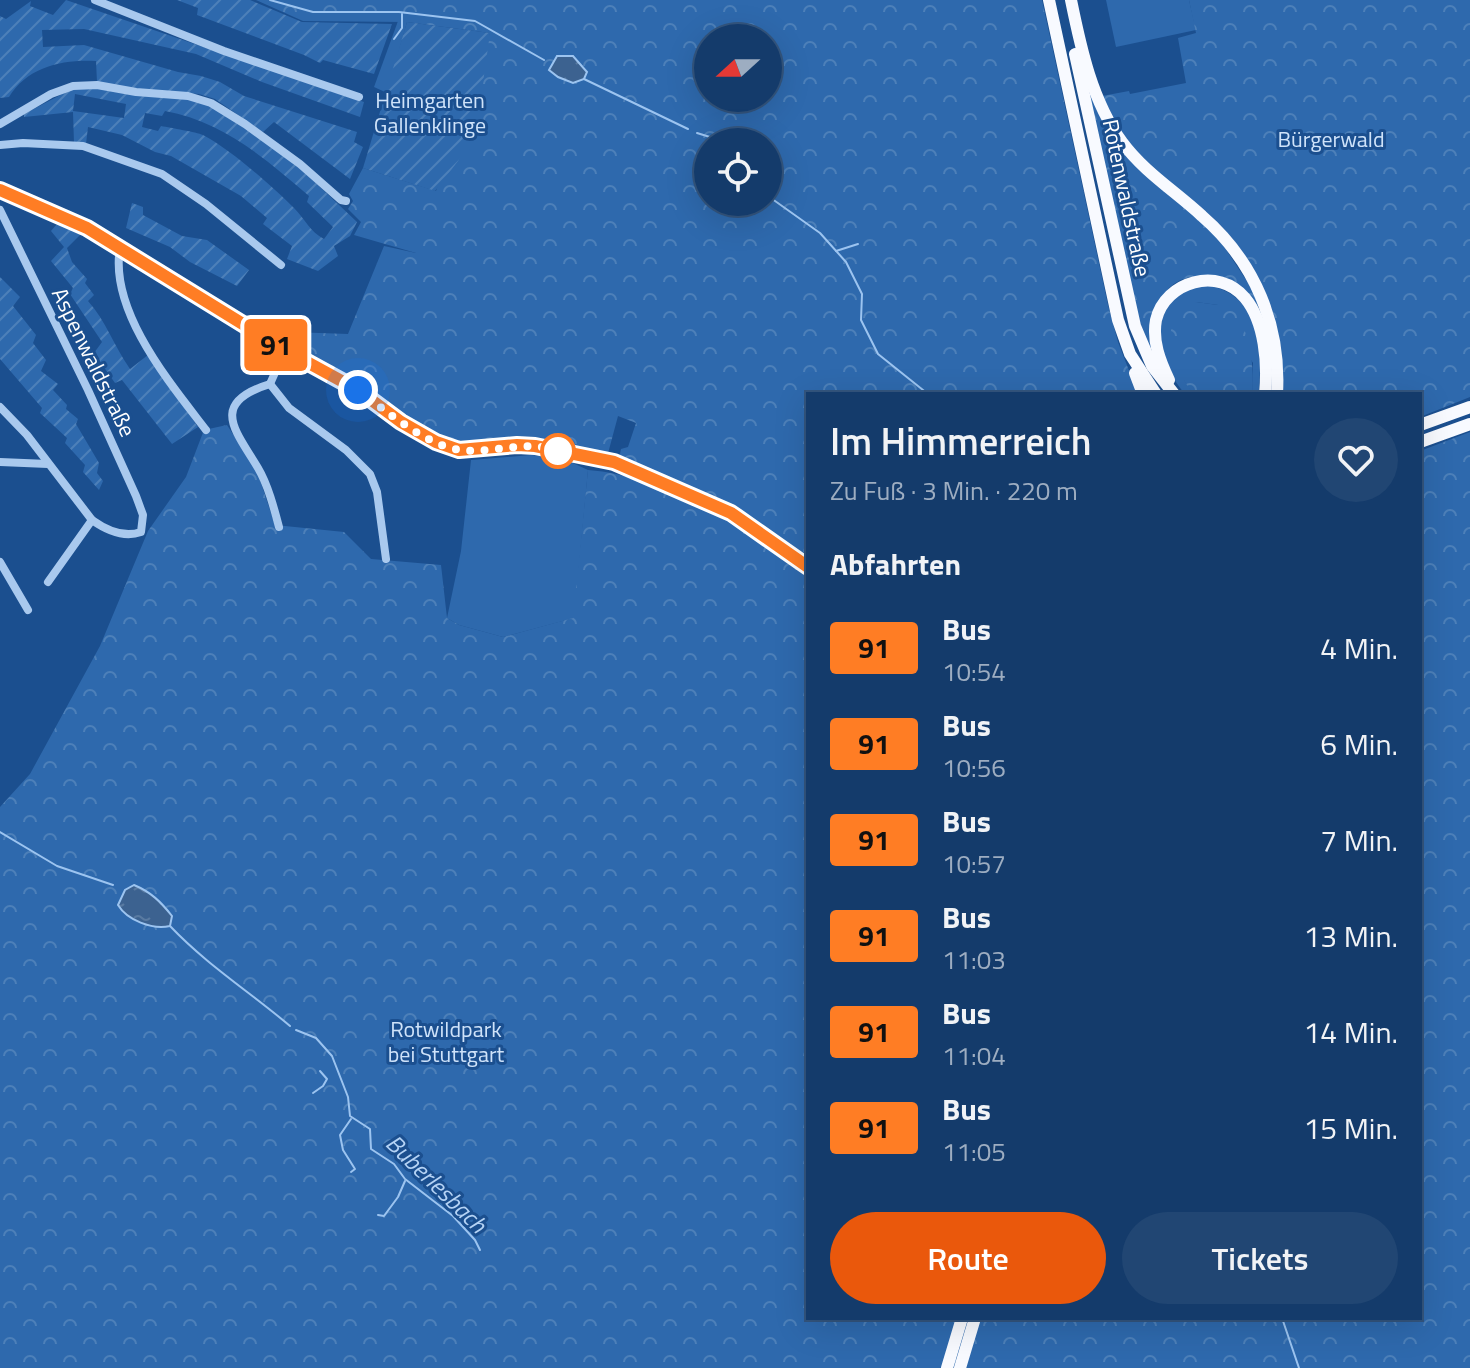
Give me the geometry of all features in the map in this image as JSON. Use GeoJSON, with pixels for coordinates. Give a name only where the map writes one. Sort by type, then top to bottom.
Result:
{"type":"FeatureCollection","features":[{"type":"Feature","properties":{"kind":"highway","name":"Rotenwaldstraße"},"geometry":{"type":"LineString","coordinates":[[1049,0],[1112,295],[1130,354],[1155,392]]}},
{"type":"Feature","properties":{"kind":"highway","name":"Rotenwaldstraße"},"geometry":{"type":"LineString","coordinates":[[1064,0],[1135,326],[1152,366],[1173,392]]}},
{"type":"Feature","properties":{"kind":"highway"},"geometry":{"type":"LineString","coordinates":[[1071,0],[1091,79],[1114,130],[1150,173],[1219,231],[1235,249],[1255,282],[1273,333],[1277,392]]}},
{"type":"Feature","properties":{"kind":"highway"},"geometry":{"type":"LineString","coordinates":[[1174,392],[1157,350],[1157,318],[1163,304],[1173,293],[1187,284],[1205,280],[1223,283],[1237,290],[1252,309],[1262,344],[1265,392]]}},
{"type":"Feature","properties":{"kind":"highway"},"geometry":{"type":"LineString","coordinates":[[1130,354],[1142,392]]}},
{"type":"Feature","properties":{"kind":"highway"},"geometry":{"type":"LineString","coordinates":[[1422,424],[1470,407]]}},
{"type":"Feature","properties":{"kind":"highway"},"geometry":{"type":"LineString","coordinates":[[1422,441],[1470,424]]}},
{"type":"Feature","properties":{"kind":"highway"},"geometry":{"type":"LineString","coordinates":[[947,1368],[961,1320]]}},
{"type":"Feature","properties":{"kind":"highway"},"geometry":{"type":"LineString","coordinates":[[960,1368],[974,1320]]}},
{"type":"Feature","properties":{"kind":"street"},"geometry":{"type":"LineString","coordinates":[[95,0],[224,51],[359,97]]}},
{"type":"Feature","properties":{"kind":"street"},"geometry":{"type":"LineString","coordinates":[[0,124],[51,94],[73,86],[97,85],[188,96],[211,103],[245,124],[346,201]]}},
{"type":"Feature","properties":{"kind":"street"},"geometry":{"type":"LineString","coordinates":[[0,145],[83,146],[162,174],[206,204],[281,265]]}},
{"type":"Feature","properties":{"kind":"street"},"geometry":{"type":"LineString","coordinates":[[0,190],[87,228],[285,350],[358,390],[401,422],[448,447],[473,450],[528,445],[614,462],[731,513],[806,566]]}},
{"type":"Feature","properties":{"kind":"street","name":"Aspenwaldstraße"},"geometry":{"type":"LineString","coordinates":[[0,210],[143,515],[141,532],[132,535],[103,529],[92,520]]}},
{"type":"Feature","properties":{"kind":"street"},"geometry":{"type":"LineString","coordinates":[[120,248],[117,266],[123,294],[137,327],[169,381],[206,430]]}},
{"type":"Feature","properties":{"kind":"street"},"geometry":{"type":"LineString","coordinates":[[279,527],[260,471],[233,429],[231,417],[243,396],[270,384],[285,350]]}},
{"type":"Feature","properties":{"kind":"street"},"geometry":{"type":"LineString","coordinates":[[270,384],[289,408],[346,450],[370,474],[377,492],[386,559]]}},
{"type":"Feature","properties":{"kind":"street"},"geometry":{"type":"LineString","coordinates":[[0,407],[27,435],[92,520],[48,582]]}},
{"type":"Feature","properties":{"kind":"street"},"geometry":{"type":"LineString","coordinates":[[0,462],[48,464]]}},
{"type":"Feature","properties":{"kind":"street"},"geometry":{"type":"LineString","coordinates":[[0,562],[28,610]]}},
{"type":"Feature","properties":{"kind":"green space"},"geometry":{"type":"Polygon","coordinates":[[[66,0],[364,102],[360,117],[262,82],[196,54],[84,29],[42,30],[43,47],[84,45],[201,76],[220,82],[244,96],[357,132],[354,142],[363,147],[350,179],[274,122],[263,132],[215,99],[199,94],[97,82],[96,61],[47,67],[26,78],[9,97],[0,98],[0,16],[6,19],[31,1],[30,6],[53,15],[66,0]]]}},
{"type":"Feature","properties":{"kind":"green space"},"geometry":{"type":"Polygon","coordinates":[[[177,0],[250,0],[302,22],[392,24],[374,74],[323,60],[320,63],[197,15],[198,8],[177,0]]]}},
{"type":"Feature","properties":{"kind":"green space"},"geometry":{"type":"Polygon","coordinates":[[[256,0],[1042,0],[1108,305],[1137,392],[806,392],[806,556],[737,510],[680,481],[619,459],[621,449],[628,447],[636,423],[618,416],[607,457],[537,440],[470,444],[450,441],[283,345],[290,332],[348,334],[384,246],[416,253],[354,235],[361,222],[348,209],[353,201],[349,194],[363,168],[436,191],[490,33],[407,22],[303,21],[256,0]]]}},
{"type":"Feature","properties":{"kind":"green space"},"geometry":{"type":"Polygon","coordinates":[[[1106,0],[1189,0],[1196,30],[1116,47],[1106,0]]]}},
{"type":"Feature","properties":{"kind":"green space","name":"Bürgerwald"},"geometry":{"type":"Polygon","coordinates":[[[1189,0],[1470,0],[1470,397],[1422,416],[1422,392],[1283,392],[1276,325],[1270,304],[1250,263],[1213,218],[1143,159],[1102,96],[1186,83],[1178,38],[1196,33],[1189,0]]]}},
{"type":"Feature","properties":{"kind":"green space"},"geometry":{"type":"Polygon","coordinates":[[[398,21],[407,22],[387,93],[374,87],[398,21]]]}},
{"type":"Feature","properties":{"kind":"green space","name":"Heimgarten Gallenklinge"},"geometry":{"type":"Polygon","coordinates":[[[407,22],[490,33],[477,125],[458,161],[435,191],[363,168],[407,22]]]}},
{"type":"Feature","properties":{"kind":"green space"},"geometry":{"type":"Polygon","coordinates":[[[1087,85],[1096,108],[1223,245],[1254,292],[1264,325],[1219,276],[1184,279],[1165,294],[1156,318],[1151,351],[1138,324],[1087,85]]]}},
{"type":"Feature","properties":{"kind":"green space"},"geometry":{"type":"Polygon","coordinates":[[[74,88],[146,93],[202,102],[233,118],[271,144],[357,222],[350,236],[334,246],[338,256],[318,271],[287,259],[292,246],[263,224],[267,218],[241,196],[171,156],[155,152],[122,135],[88,127],[86,144],[74,143],[73,112],[24,117],[24,114],[74,88]],[[75,94],[73,111],[124,118],[126,104],[75,94]],[[165,111],[162,116],[145,113],[142,127],[158,131],[161,126],[203,135],[263,179],[319,236],[324,239],[333,227],[307,202],[309,196],[242,143],[206,123],[165,111]]]}},
{"type":"Feature","properties":{"kind":"green space"},"geometry":{"type":"Polygon","coordinates":[[[132,203],[143,207],[143,215],[182,236],[207,240],[249,270],[237,286],[190,262],[170,247],[126,228],[132,203]]]}},
{"type":"Feature","properties":{"kind":"green space"},"geometry":{"type":"Polygon","coordinates":[[[59,222],[82,233],[67,248],[72,262],[87,279],[85,283],[94,295],[88,301],[130,369],[148,355],[198,427],[172,444],[122,380],[115,383],[94,353],[102,342],[70,294],[73,288],[51,261],[64,247],[51,231],[59,222]]]}},
{"type":"Feature","properties":{"kind":"green space"},"geometry":{"type":"Polygon","coordinates":[[[0,277],[20,297],[13,306],[36,335],[33,343],[46,360],[41,371],[58,384],[53,390],[67,405],[66,409],[78,419],[76,424],[99,463],[97,473],[103,481],[99,490],[83,472],[85,465],[65,443],[67,438],[40,413],[42,408],[0,359],[0,277]]]}},
{"type":"Feature","properties":{"kind":"green space"},"geometry":{"type":"Polygon","coordinates":[[[1200,285],[1220,289],[1246,308],[1258,340],[1259,392],[1252,392],[1253,363],[1218,305],[1196,302],[1184,380],[1193,392],[1184,392],[1164,358],[1160,332],[1168,307],[1185,291],[1200,285]]]}},
{"type":"Feature","properties":{"kind":"green space"},"geometry":{"type":"Polygon","coordinates":[[[1196,302],[1218,305],[1230,302],[1242,323],[1249,346],[1252,392],[1193,392],[1173,358],[1171,345],[1175,320],[1196,302]]]}},
{"type":"Feature","properties":{"kind":"green space","name":"Rotwildpark bei Stuttgart"},"geometry":{"type":"Polygon","coordinates":[[[227,425],[257,471],[275,525],[344,532],[371,559],[441,565],[447,618],[459,625],[503,637],[573,618],[588,470],[645,482],[675,494],[733,524],[806,574],[806,1320],[1422,1320],[1422,450],[1470,432],[1470,1368],[0,1368],[0,807],[30,774],[100,646],[148,531],[186,477],[204,430],[227,425]]]}},
{"type":"Feature","properties":{"kind":"green space"},"geometry":{"type":"Polygon","coordinates":[[[531,455],[564,459],[588,470],[574,618],[503,637],[459,625],[447,618],[461,551],[471,460],[531,455]]]}},
{"type":"Feature","properties":{"kind":"water"},"geometry":{"type":"Polygon","coordinates":[[[557,56],[573,56],[587,72],[584,79],[573,83],[549,70],[557,56]]]}},
{"type":"Feature","properties":{"kind":"water"},"geometry":{"type":"Polygon","coordinates":[[[134,885],[164,906],[172,916],[170,926],[148,925],[122,910],[118,905],[125,890],[134,885]]]}},
{"type":"Feature","properties":{"kind":"waterway"},"geometry":{"type":"LineString","coordinates":[[270,0],[313,12],[399,12],[475,21],[544,60]]}},
{"type":"Feature","properties":{"kind":"waterway"},"geometry":{"type":"LineString","coordinates":[[394,39],[402,28],[402,14]]}},
{"type":"Feature","properties":{"kind":"waterway"},"geometry":{"type":"LineString","coordinates":[[584,79],[688,129]]}},
{"type":"Feature","properties":{"kind":"waterway"},"geometry":{"type":"LineString","coordinates":[[782,206],[820,233],[846,262],[862,294],[861,320],[878,354],[926,392]]}},
{"type":"Feature","properties":{"kind":"waterway"},"geometry":{"type":"LineString","coordinates":[[836,251],[858,244]]}},
{"type":"Feature","properties":{"kind":"waterway","name":"Buberlesbach"},"geometry":{"type":"LineString","coordinates":[[0,832],[57,866],[113,885]]}},
{"type":"Feature","properties":{"kind":"waterway","name":"Buberlesbach"},"geometry":{"type":"LineString","coordinates":[[170,926],[214,966],[290,1026]]}},
{"type":"Feature","properties":{"kind":"waterway","name":"Buberlesbach"},"geometry":{"type":"LineString","coordinates":[[296,1030],[316,1038],[332,1056],[348,1097],[350,1116],[370,1129],[371,1149],[394,1164],[405,1179],[453,1216],[480,1250]]}},
{"type":"Feature","properties":{"kind":"waterway"},"geometry":{"type":"LineString","coordinates":[[313,1093],[327,1079],[320,1071]]}},
{"type":"Feature","properties":{"kind":"waterway"},"geometry":{"type":"LineString","coordinates":[[351,1119],[340,1135],[343,1150],[355,1169],[351,1172]]}},
{"type":"Feature","properties":{"kind":"waterway"},"geometry":{"type":"LineString","coordinates":[[378,1215],[384,1216],[405,1181]]}},
{"type":"Feature","properties":{"kind":"waterway"},"geometry":{"type":"LineString","coordinates":[[1283,1320],[1299,1368]]}},
{"type":"Feature","properties":{"kind":"bus line","name":"91"},"geometry":{"type":"LineString","coordinates":[[0,190],[87,228],[285,350],[358,390],[401,422],[436,442],[459,450],[535,446],[614,462],[731,513],[806,566]]}},
{"type":"Feature","properties":{"kind":"route"},"geometry":{"type":"LineString","coordinates":[[358,390],[401,422],[448,447],[473,450],[528,445],[558,451]]}}]}
